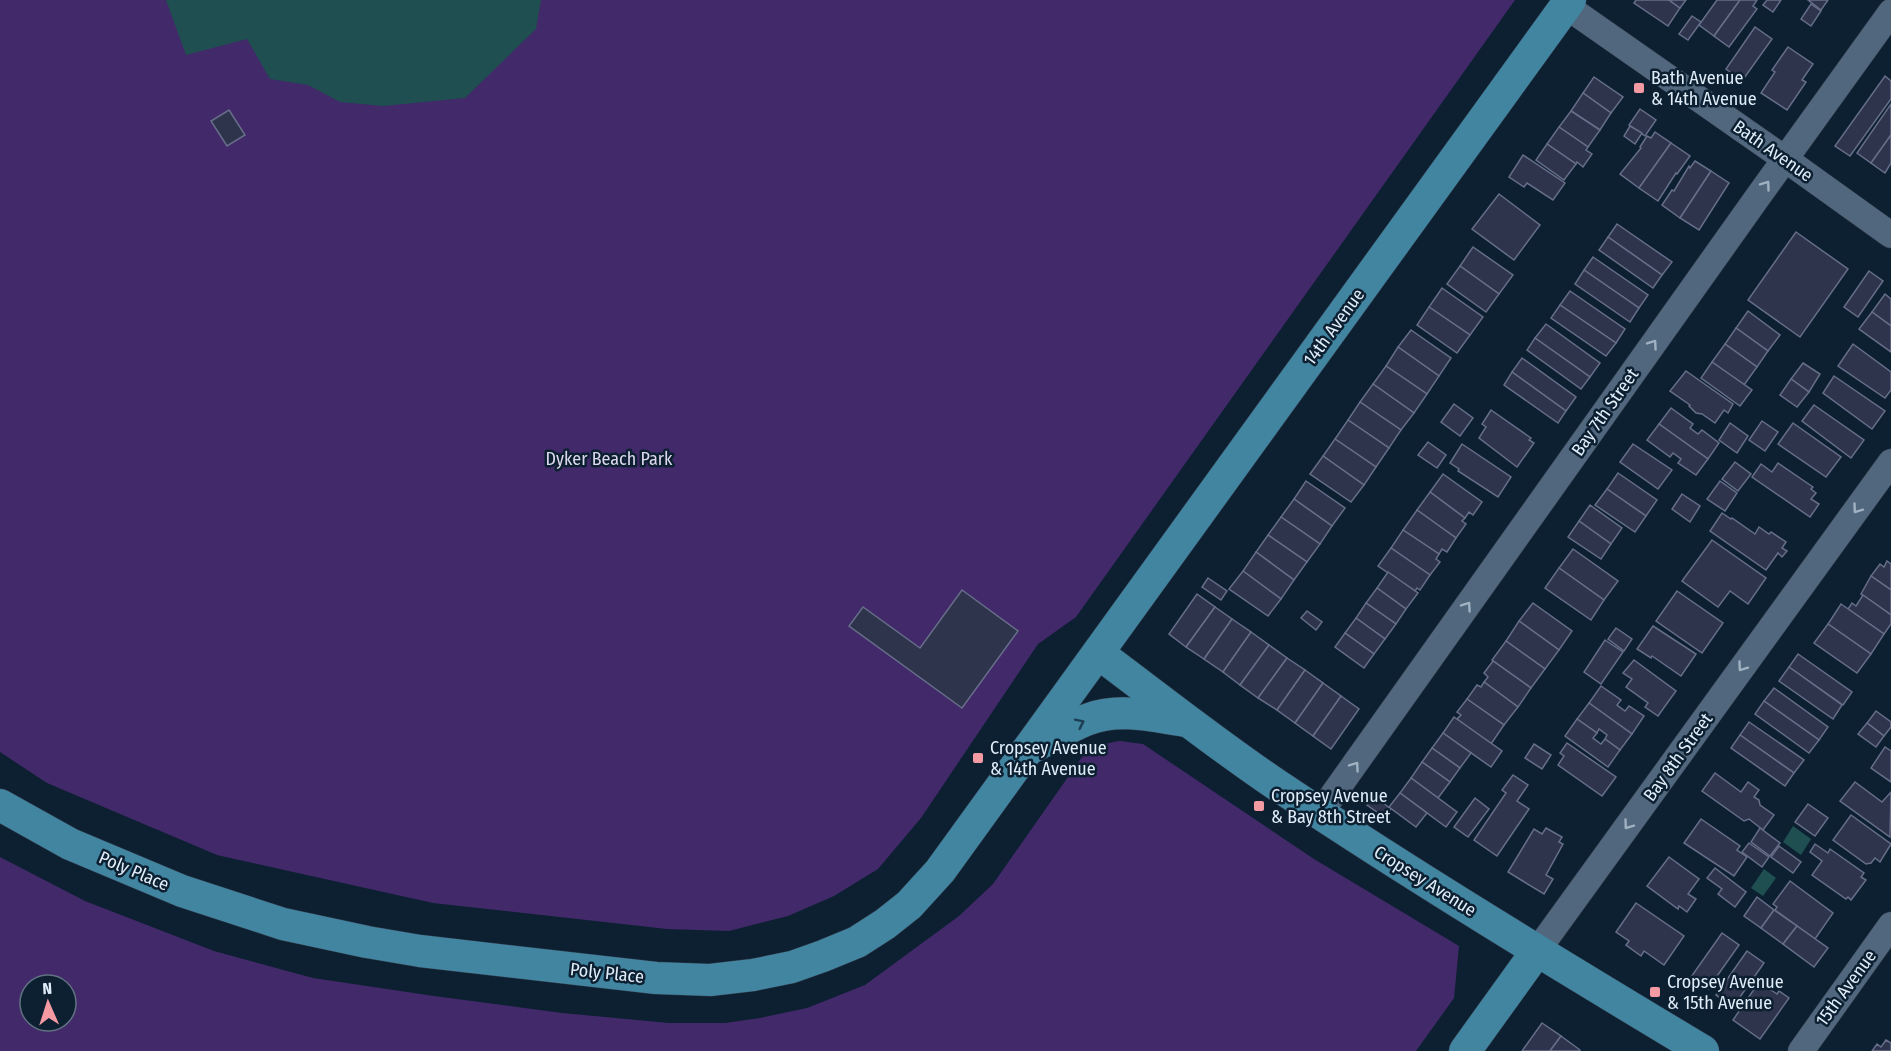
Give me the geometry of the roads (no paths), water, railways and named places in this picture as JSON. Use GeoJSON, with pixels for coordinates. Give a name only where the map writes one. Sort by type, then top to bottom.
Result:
{"type":"FeatureCollection","features":[{"type":"Feature","properties":{"kind":"main road","name":"14th Avenue"},"geometry":{"type":"LineString","coordinates":[[1098,653],[1568,3]]}},
{"type":"Feature","properties":{"kind":"main road","name":"Cropsey Avenue"},"geometry":{"type":"LineString","coordinates":[[1098,653],[1275,784],[1537,951],[1703,1051]]}},
{"type":"Feature","properties":{"kind":"main road","name":"Poly Place"},"geometry":{"type":"LineString","coordinates":[[0,805],[70,844],[182,891],[283,924],[367,942],[472,958],[656,978],[710,980],[753,975],[792,967],[857,942],[909,905],[940,871],[1098,653]]}},
{"type":"Feature","properties":{"kind":"main road"},"geometry":{"type":"LineString","coordinates":[[1028,750],[1097,717],[1135,714],[1191,722]]}},
{"type":"Feature","properties":{"kind":"main road","name":"Bay 8th Street"},"geometry":{"type":"LineString","coordinates":[[1465,1051],[1537,951]]}},
{"type":"Feature","properties":{"kind":"street","name":"Bath Avenue"},"geometry":{"type":"LineString","coordinates":[[1568,3],[1891,235]]}},
{"type":"Feature","properties":{"kind":"street","name":"Bay 7th Street"},"geometry":{"type":"LineString","coordinates":[[1320,813],[1891,12]]}},
{"type":"Feature","properties":{"kind":"street","name":"Bay 8th Street"},"geometry":{"type":"LineString","coordinates":[[1537,951],[1891,462]]}},
{"type":"Feature","properties":{"kind":"street","name":"15th Avenue"},"geometry":{"type":"LineString","coordinates":[[1801,1051],[1891,925]]}},
{"type":"Feature","properties":{"kind":"place","name":"Bath Avenue & 14th Avenue"},"geometry":{"type":"Point","coordinates":[1639,88]}},
{"type":"Feature","properties":{"kind":"place","name":"Cropsey Avenue & 14th Avenue"},"geometry":{"type":"Point","coordinates":[978,758]}},
{"type":"Feature","properties":{"kind":"place","name":"Cropsey Avenue & Bay 8th Street"},"geometry":{"type":"Point","coordinates":[1259,806]}},
{"type":"Feature","properties":{"kind":"place","name":"Cropsey Avenue & 15th Avenue"},"geometry":{"type":"Point","coordinates":[1655,992]}},
{"type":"Feature","properties":{"kind":"park label","name":"Dyker Beach Park"},"geometry":{"type":"Point","coordinates":[609,459]}}]}
